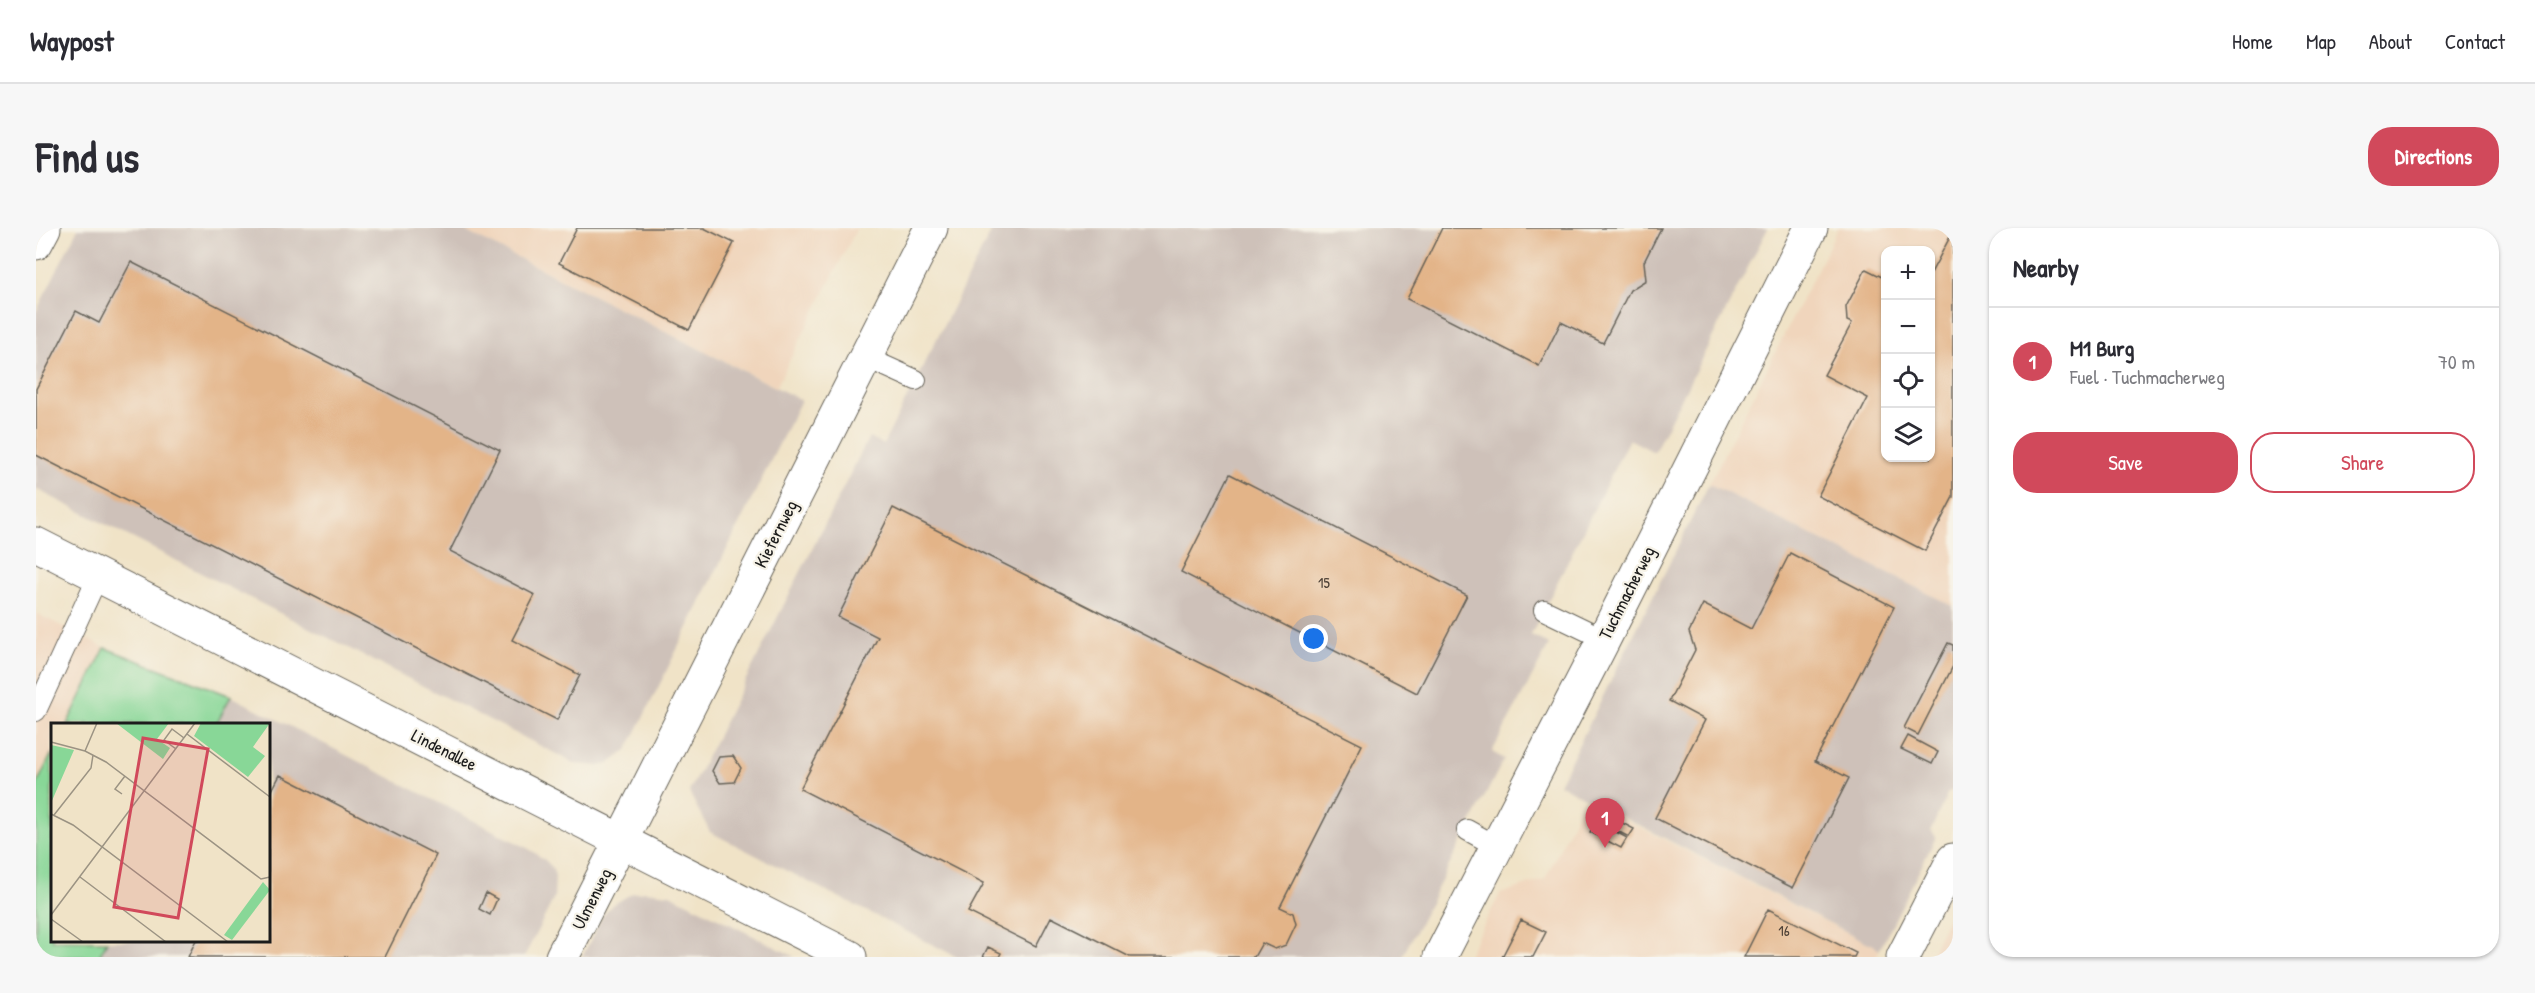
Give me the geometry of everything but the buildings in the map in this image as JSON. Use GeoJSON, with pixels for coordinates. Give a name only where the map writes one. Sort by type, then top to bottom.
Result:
{"type":"FeatureCollection","features":[{"type":"Feature","properties":{"kind":"street"},"geometry":{"type":"LineString","coordinates":[[36,243],[44,228]]}},
{"type":"Feature","properties":{"kind":"street","name":"Kiefernweg"},"geometry":{"type":"LineString","coordinates":[[622,840],[931,228]]}},
{"type":"Feature","properties":{"kind":"street","name":"Tuchmacherweg"},"geometry":{"type":"LineString","coordinates":[[1440,957],[1604,639],[1811,228]]}},
{"type":"Feature","properties":{"kind":"street","name":"Lindenallee"},"geometry":{"type":"LineString","coordinates":[[36,544],[850,957]]}},
{"type":"Feature","properties":{"kind":"street","name":"Ulmenweg"},"geometry":{"type":"LineString","coordinates":[[562,957],[622,840]]}},
{"type":"Feature","properties":{"kind":"street"},"geometry":{"type":"LineString","coordinates":[[1903,957],[1953,860]]}},
{"type":"Feature","properties":{"kind":"lane"},"geometry":{"type":"LineString","coordinates":[[865,357],[916,380]]}},
{"type":"Feature","properties":{"kind":"lane"},"geometry":{"type":"LineString","coordinates":[[36,711],[98,576]]}},
{"type":"Feature","properties":{"kind":"lane"},"geometry":{"type":"LineString","coordinates":[[1544,610],[1604,639]]}},
{"type":"Feature","properties":{"kind":"lane"},"geometry":{"type":"LineString","coordinates":[[1467,830],[1496,846]]}},
{"type":"Feature","properties":{"kind":"shaded area"},"geometry":{"type":"Polygon","coordinates":[[[78,228],[459,228],[801,400],[627,750],[609,764],[598,766],[576,764],[36,489],[36,312],[78,228]]]}},
{"type":"Feature","properties":{"kind":"shaded area"},"geometry":{"type":"Polygon","coordinates":[[[459,228],[857,228],[776,387],[459,228]]]}},
{"type":"Feature","properties":{"kind":"shaded area"},"geometry":{"type":"Polygon","coordinates":[[[993,228],[1768,228],[1654,452],[1629,439],[1531,635],[1549,645],[1492,752],[1504,759],[1402,957],[957,957],[710,832],[689,792],[869,437],[883,445],[993,228]]]}},
{"type":"Feature","properties":{"kind":"shaded area"},"geometry":{"type":"Polygon","coordinates":[[[1838,228],[1953,228],[1953,606],[1709,484],[1838,228]]]}},
{"type":"Feature","properties":{"kind":"shaded area"},"geometry":{"type":"Polygon","coordinates":[[[1709,484],[1953,606],[1953,790],[1948,792],[1931,830],[1936,837],[1880,949],[1559,784],[1709,484]]]}},
{"type":"Feature","properties":{"kind":"shaded area"},"geometry":{"type":"Polygon","coordinates":[[[36,613],[105,648],[68,723],[51,723],[51,755],[36,786],[36,613]]]}},
{"type":"Feature","properties":{"kind":"shaded area"},"geometry":{"type":"Polygon","coordinates":[[[231,696],[529,849],[545,860],[552,867],[555,876],[554,898],[524,957],[99,957],[106,942],[270,942],[270,723],[217,723],[231,696]]]}},
{"type":"Feature","properties":{"kind":"shaded area"},"geometry":{"type":"Polygon","coordinates":[[[1584,799],[1880,949],[1876,957],[1467,957],[1500,894],[1545,879],[1584,799]]]}},
{"type":"Feature","properties":{"kind":"shaded area"},"geometry":{"type":"Polygon","coordinates":[[[645,891],[670,894],[795,957],[582,957],[602,917],[612,905],[633,893],[645,891]]]}},
{"type":"Feature","properties":{"kind":"shaded area"},"geometry":{"type":"Polygon","coordinates":[[[1953,909],[1953,957],[1929,957],[1953,909]]]}},
{"type":"Feature","properties":{"kind":"green space"},"geometry":{"type":"Polygon","coordinates":[[[105,648],[231,696],[217,723],[68,723],[105,648]]]}},
{"type":"Feature","properties":{"kind":"green space"},"geometry":{"type":"Polygon","coordinates":[[[51,755],[51,942],[106,942],[99,957],[36,957],[36,786],[51,755]]]}},
{"type":"Feature","properties":{"kind":"place","name":"M1 Burg"},"geometry":{"type":"Point","coordinates":[1605,848]}}]}
